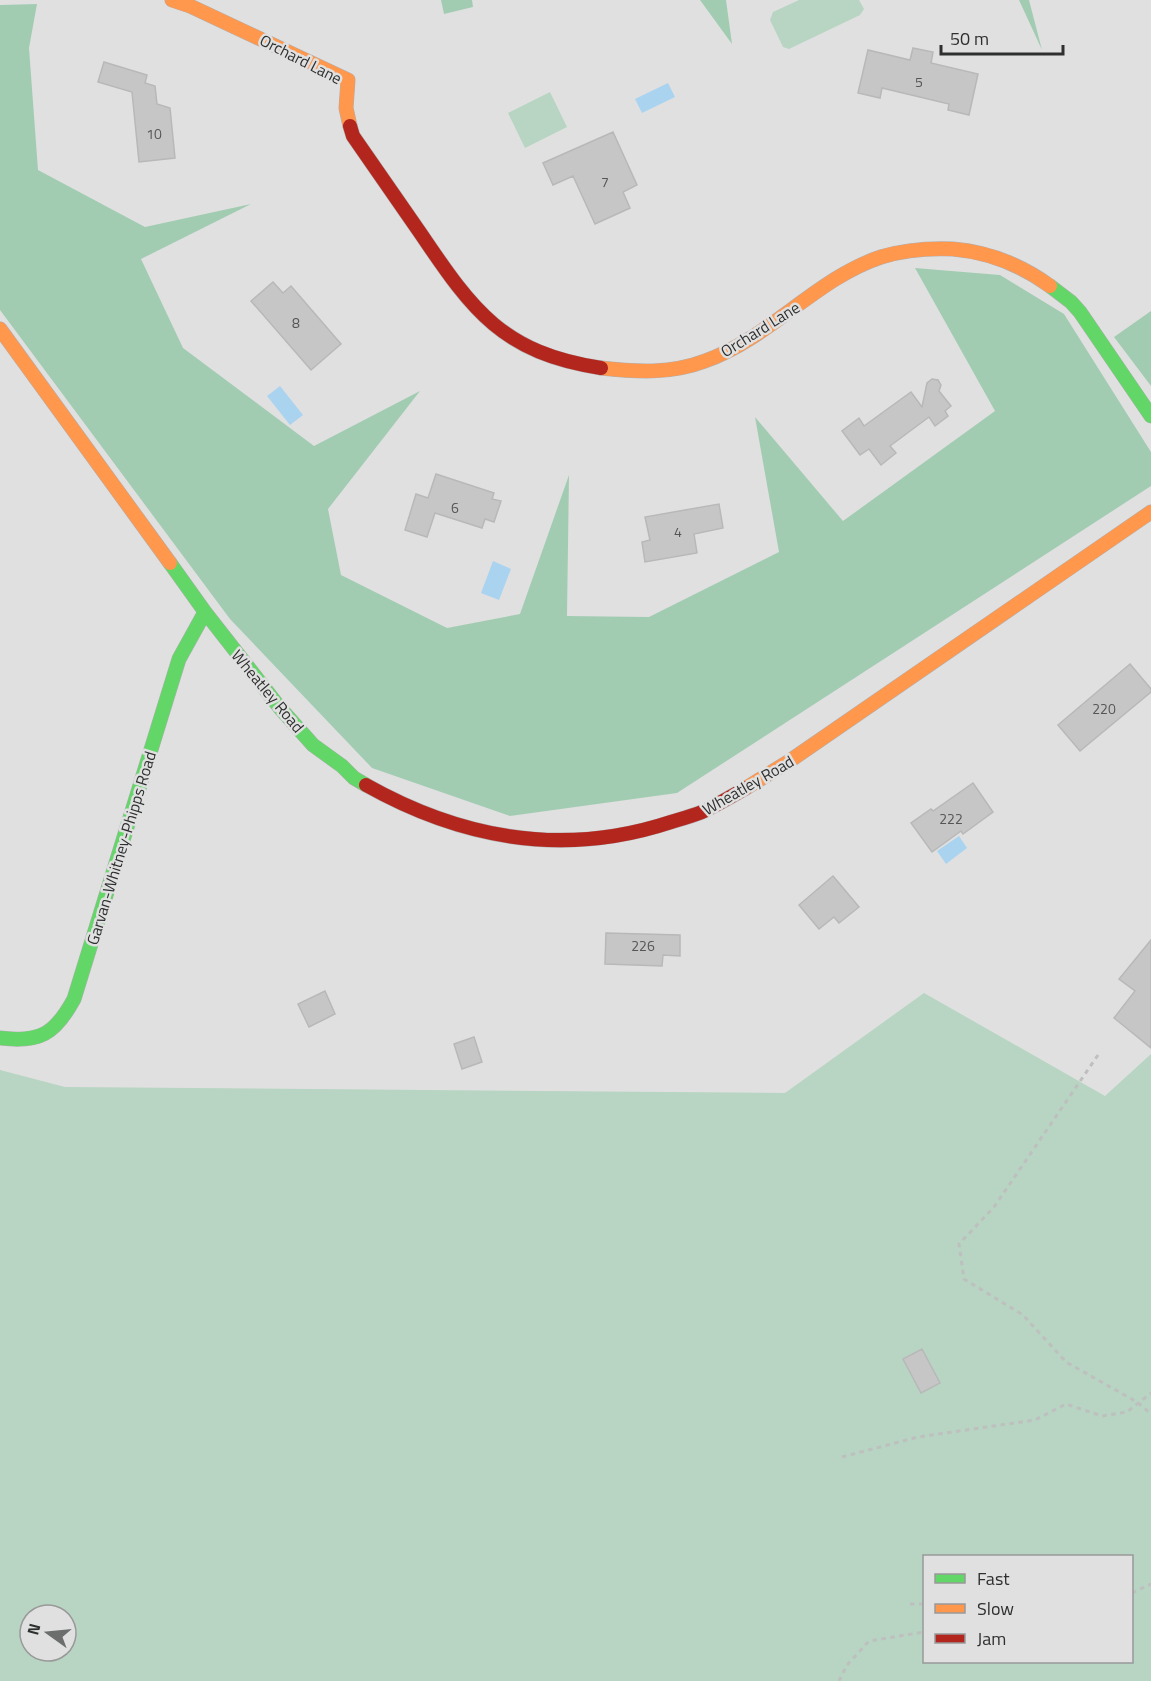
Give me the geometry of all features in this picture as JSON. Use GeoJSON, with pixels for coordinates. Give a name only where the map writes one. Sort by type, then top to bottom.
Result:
{"type":"FeatureCollection","features":[{"type":"Feature","properties":{"kind":"street","name":"Orchard Lane"},"geometry":{"type":"LineString","coordinates":[[172,0],[190,6],[348,80],[345,103],[353,136],[448,275],[487,319],[523,345],[557,359],[591,366],[652,371],[683,368],[711,359],[739,346],[840,277],[864,264],[886,256],[915,250],[972,251],[1020,266],[1047,283],[1073,304],[1151,416]]}},
{"type":"Feature","properties":{"kind":"street","name":"Wheatley Road"},"geometry":{"type":"LineString","coordinates":[[0,329],[205,612],[280,708],[313,745],[342,766],[354,778],[391,799],[432,817],[478,831],[525,839],[575,841],[605,838],[646,830],[701,813],[751,786],[791,760],[1151,512]]}},
{"type":"Feature","properties":{"kind":"street","name":"Garvan-Whitney-Phipps Road"},"geometry":{"type":"LineString","coordinates":[[0,1038],[24,1040],[52,1029],[67,1012],[74,999],[180,659],[205,612]]}},
{"type":"Feature","properties":{"kind":"path"},"geometry":{"type":"LineString","coordinates":[[1098,1055],[994,1207],[958,1244],[964,1279],[1023,1315],[1066,1362],[1151,1413]]}},
{"type":"Feature","properties":{"kind":"path"},"geometry":{"type":"LineString","coordinates":[[842,1457],[918,1437],[1035,1420],[1066,1404],[1102,1416],[1127,1412],[1151,1393]]}},
{"type":"Feature","properties":{"kind":"path"},"geometry":{"type":"LineString","coordinates":[[1133,1592],[1151,1584]]}},
{"type":"Feature","properties":{"kind":"path"},"geometry":{"type":"LineString","coordinates":[[910,1604],[923,1604]]}},
{"type":"Feature","properties":{"kind":"path"},"geometry":{"type":"LineString","coordinates":[[839,1681],[848,1665],[869,1641],[923,1632]]}},
{"type":"Feature","properties":{"kind":"green space"},"geometry":{"type":"Polygon","coordinates":[[[441,0],[472,0],[473,7],[444,14],[441,0]]]}},
{"type":"Feature","properties":{"kind":"green space"},"geometry":{"type":"Polygon","coordinates":[[[700,0],[726,0],[732,44],[700,0]]]}},
{"type":"Feature","properties":{"kind":"green space"},"geometry":{"type":"Polygon","coordinates":[[[799,0],[859,0],[864,9],[860,15],[789,49],[783,47],[770,20],[773,12],[799,0]]]}},
{"type":"Feature","properties":{"kind":"green space"},"geometry":{"type":"Polygon","coordinates":[[[1019,0],[1029,0],[1042,50],[1019,0]]]}},
{"type":"Feature","properties":{"kind":"green space"},"geometry":{"type":"Polygon","coordinates":[[[37,4],[29,48],[38,170],[145,227],[251,204],[141,259],[183,348],[314,446],[420,391],[328,509],[341,575],[447,628],[520,614],[569,475],[567,616],[649,617],[779,552],[755,417],[843,521],[995,411],[915,268],[1000,275],[1064,314],[1151,452],[1151,486],[677,793],[510,816],[372,768],[230,619],[0,310],[0,5],[37,4]]]}},
{"type":"Feature","properties":{"kind":"green space"},"geometry":{"type":"Polygon","coordinates":[[[550,92],[567,127],[525,148],[508,113],[550,92]]]}},
{"type":"Feature","properties":{"kind":"green space"},"geometry":{"type":"Polygon","coordinates":[[[1151,311],[1151,386],[1114,337],[1151,311]]]}},
{"type":"Feature","properties":{"kind":"green space"},"geometry":{"type":"Polygon","coordinates":[[[924,993],[1105,1096],[1151,1054],[1151,1681],[0,1681],[0,1070],[65,1087],[785,1093],[924,993]]]}},
{"type":"Feature","properties":{"kind":"water"},"geometry":{"type":"Polygon","coordinates":[[[668,83],[675,97],[642,113],[635,99],[668,83]]]}},
{"type":"Feature","properties":{"kind":"water"},"geometry":{"type":"Polygon","coordinates":[[[280,386],[303,415],[290,425],[267,396],[280,386]]]}},
{"type":"Feature","properties":{"kind":"water"},"geometry":{"type":"Polygon","coordinates":[[[493,561],[511,569],[499,600],[481,593],[493,561]]]}},
{"type":"Feature","properties":{"kind":"water"},"geometry":{"type":"Polygon","coordinates":[[[959,836],[967,848],[946,864],[937,851],[959,836]]]}},
{"type":"Feature","properties":{"kind":"building"},"geometry":{"type":"Polygon","coordinates":[[[913,48],[933,52],[931,63],[978,74],[969,115],[948,110],[949,104],[882,88],[880,98],[858,93],[868,50],[910,60],[913,48]]]}},
{"type":"Feature","properties":{"kind":"building"},"geometry":{"type":"Polygon","coordinates":[[[104,62],[147,75],[145,83],[155,86],[157,104],[170,108],[175,158],[139,162],[132,92],[98,82],[104,62]]]}},
{"type":"Feature","properties":{"kind":"building"},"geometry":{"type":"Polygon","coordinates":[[[613,132],[637,185],[623,192],[630,208],[595,224],[573,176],[553,185],[543,163],[613,132]]]}},
{"type":"Feature","properties":{"kind":"building"},"geometry":{"type":"Polygon","coordinates":[[[273,282],[283,293],[291,286],[341,344],[311,370],[251,301],[273,282]]]}},
{"type":"Feature","properties":{"kind":"building"},"geometry":{"type":"Polygon","coordinates":[[[932,379],[938,380],[941,385],[939,391],[951,406],[945,411],[948,416],[935,426],[929,417],[890,446],[896,453],[881,465],[869,449],[860,455],[842,431],[859,418],[864,426],[911,392],[922,407],[927,383],[932,379]]]}},
{"type":"Feature","properties":{"kind":"building"},"geometry":{"type":"Polygon","coordinates":[[[436,474],[494,493],[492,499],[501,501],[494,522],[485,519],[482,528],[435,513],[427,537],[405,530],[416,494],[428,498],[436,474]]]}},
{"type":"Feature","properties":{"kind":"building"},"geometry":{"type":"Polygon","coordinates":[[[719,504],[723,528],[694,534],[697,553],[645,562],[642,542],[650,540],[645,517],[719,504]]]}},
{"type":"Feature","properties":{"kind":"building"},"geometry":{"type":"Polygon","coordinates":[[[1130,664],[1151,689],[1151,692],[1080,751],[1058,725],[1130,664]]]}},
{"type":"Feature","properties":{"kind":"building"},"geometry":{"type":"Polygon","coordinates":[[[973,783],[993,812],[963,834],[961,831],[932,852],[911,823],[931,809],[933,811],[973,783]]]}},
{"type":"Feature","properties":{"kind":"building"},"geometry":{"type":"Polygon","coordinates":[[[833,876],[859,907],[839,923],[834,917],[819,929],[799,905],[833,876]]]}},
{"type":"Feature","properties":{"kind":"building"},"geometry":{"type":"Polygon","coordinates":[[[606,933],[680,935],[680,956],[663,955],[662,966],[605,964],[606,933]]]}},
{"type":"Feature","properties":{"kind":"building"},"geometry":{"type":"Polygon","coordinates":[[[1151,940],[1151,1048],[1114,1018],[1135,991],[1119,979],[1151,940]]]}},
{"type":"Feature","properties":{"kind":"building"},"geometry":{"type":"Polygon","coordinates":[[[325,991],[335,1014],[309,1027],[298,1004],[325,991]]]}},
{"type":"Feature","properties":{"kind":"building"},"geometry":{"type":"Polygon","coordinates":[[[474,1037],[482,1062],[462,1069],[454,1044],[474,1037]]]}},
{"type":"Feature","properties":{"kind":"building"},"geometry":{"type":"Polygon","coordinates":[[[922,1349],[940,1383],[921,1393],[903,1359],[922,1349]]]}},
{"type":"Feature","properties":{"kind":"traffic: fast"},"geometry":{"type":"LineString","coordinates":[[1050,286],[1080,312],[1151,416]]}},
{"type":"Feature","properties":{"kind":"traffic: fast"},"geometry":{"type":"LineString","coordinates":[[170,563],[280,708],[313,745],[366,785]]}},
{"type":"Feature","properties":{"kind":"traffic: fast"},"geometry":{"type":"LineString","coordinates":[[0,1038],[26,1039],[45,1034],[60,1021],[74,999],[179,659],[205,612]]}},
{"type":"Feature","properties":{"kind":"traffic: slow"},"geometry":{"type":"LineString","coordinates":[[172,0],[190,6],[348,80],[346,108],[350,126]]}},
{"type":"Feature","properties":{"kind":"traffic: slow"},"geometry":{"type":"LineString","coordinates":[[601,368],[653,371],[679,368],[705,361],[751,338],[836,279],[881,257],[899,253],[944,249],[979,253],[1016,266],[1050,286]]}},
{"type":"Feature","properties":{"kind":"traffic: slow"},"geometry":{"type":"LineString","coordinates":[[0,329],[170,563]]}},
{"type":"Feature","properties":{"kind":"traffic: slow"},"geometry":{"type":"LineString","coordinates":[[746,788],[791,760],[1151,512]]}},
{"type":"Feature","properties":{"kind":"traffic: jam"},"geometry":{"type":"LineString","coordinates":[[350,126],[353,136],[457,285],[475,306],[494,324],[539,352],[601,368]]}},
{"type":"Feature","properties":{"kind":"traffic: jam"},"geometry":{"type":"LineString","coordinates":[[366,785],[402,804],[477,830],[515,837],[553,840],[592,839],[631,833],[702,812],[746,788]]}}]}
